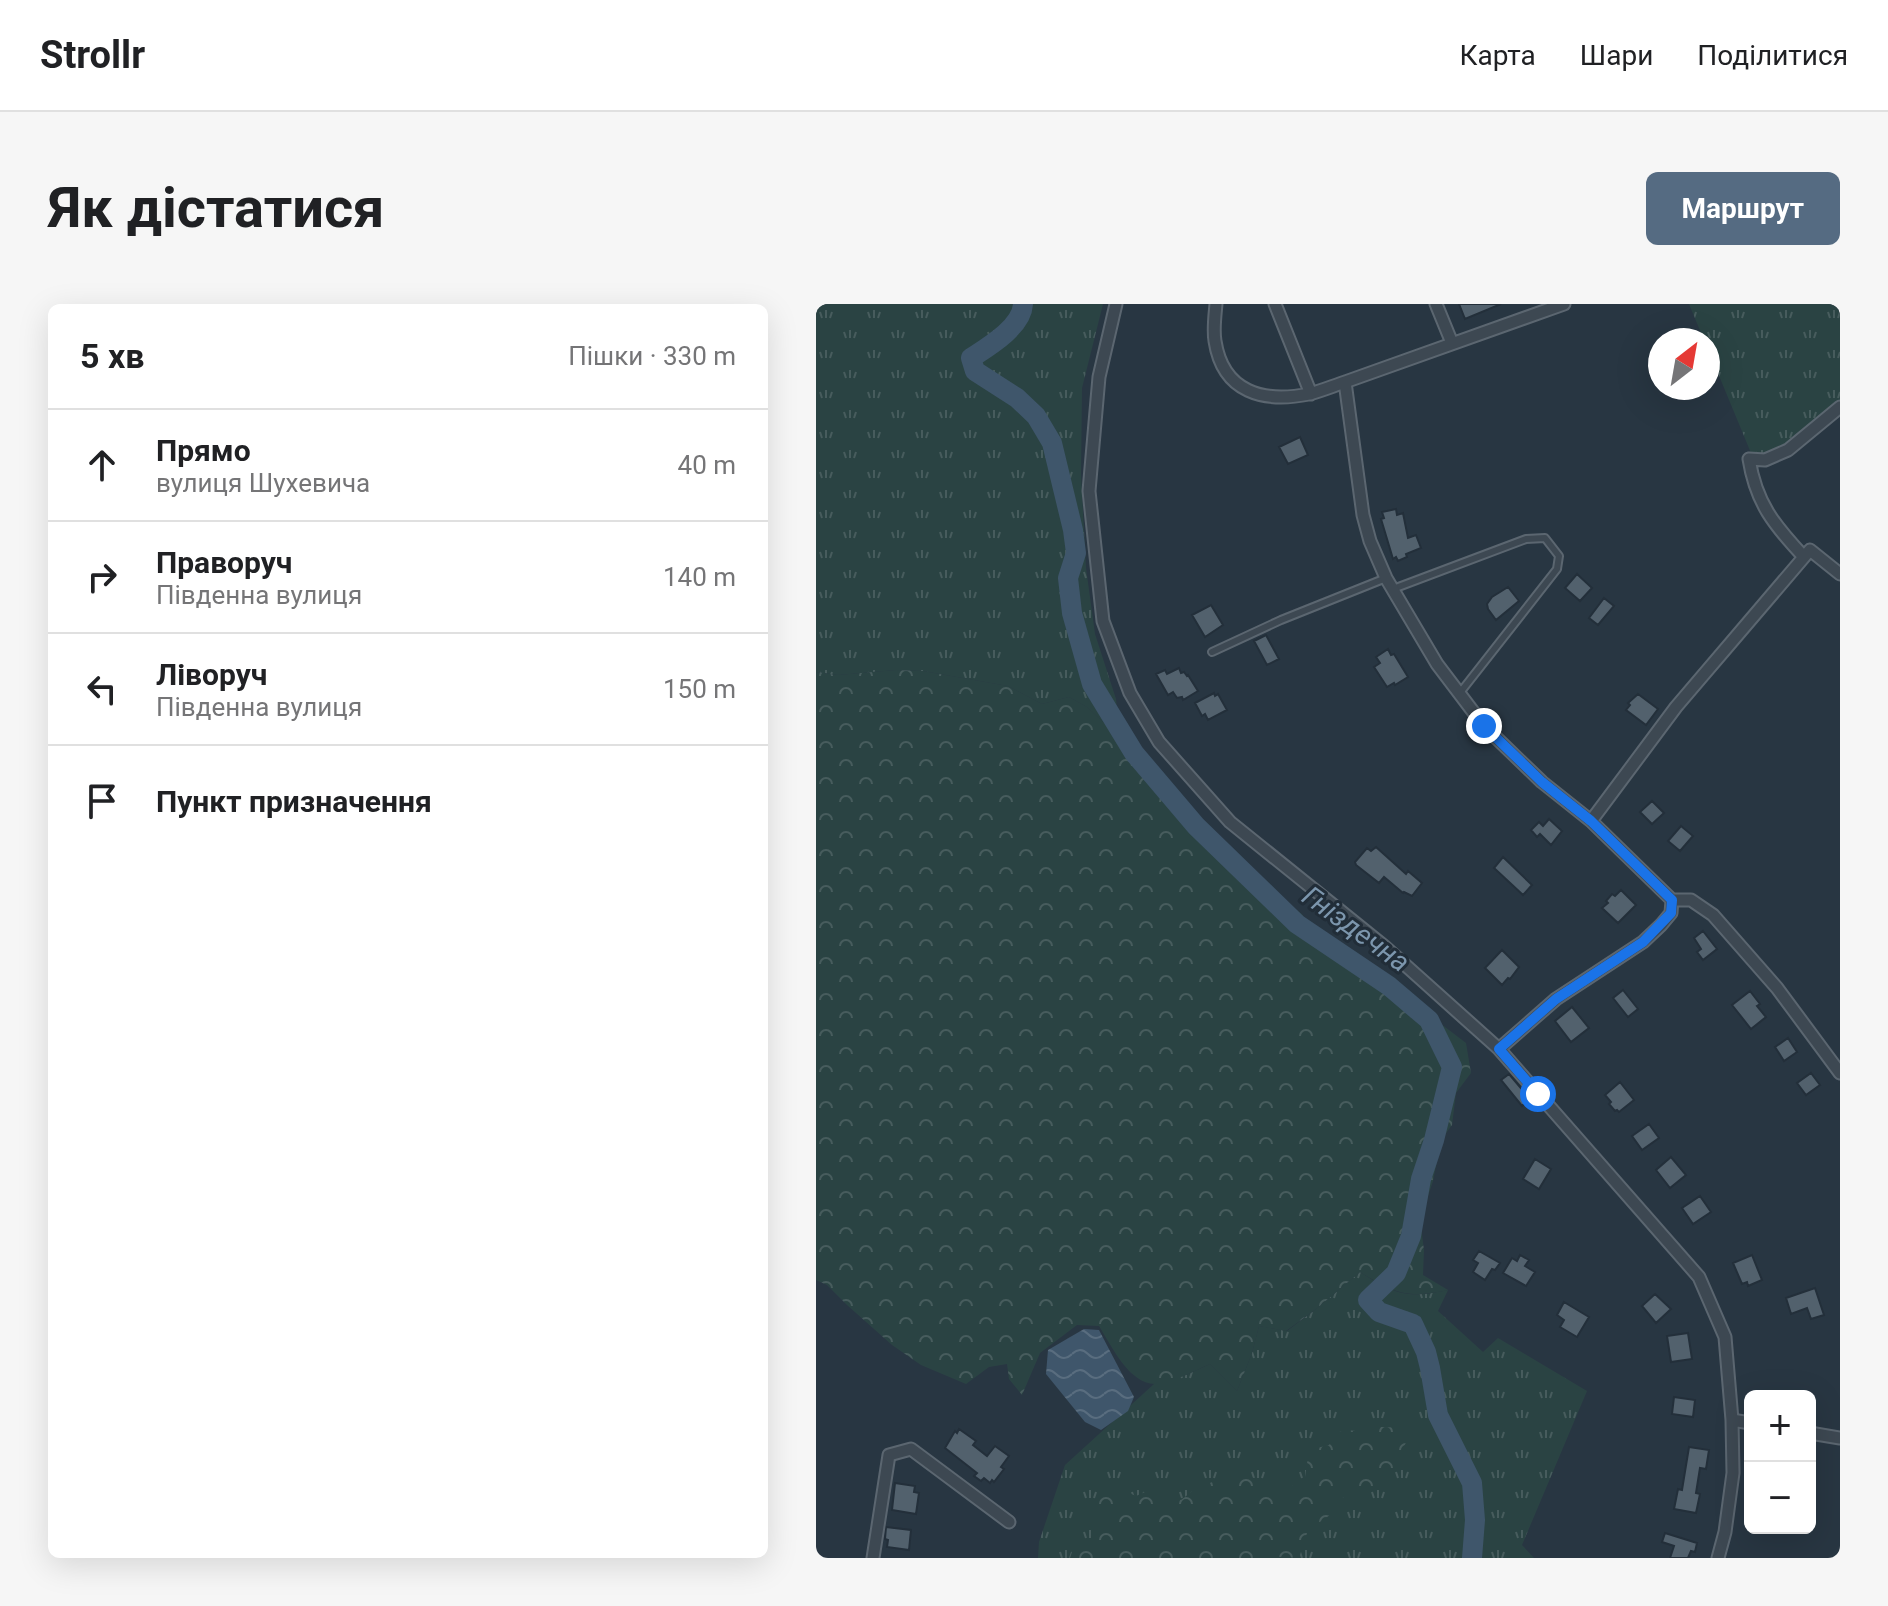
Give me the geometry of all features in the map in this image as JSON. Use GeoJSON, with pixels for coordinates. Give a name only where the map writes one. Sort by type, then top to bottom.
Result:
{"type":"FeatureCollection","features":[{"type":"Feature","properties":{"kind":"street"},"geometry":{"type":"LineString","coordinates":[[1116,304],[1099,377],[1089,491],[1103,621],[1130,693],[1159,742],[1230,822],[1384,946],[1499,1049],[1699,1277],[1725,1337],[1732,1420],[1733,1473],[1718,1558]]}},
{"type":"Feature","properties":{"kind":"street"},"geometry":{"type":"LineString","coordinates":[[1216,304],[1215,341],[1225,371],[1241,388],[1259,396],[1284,397],[1311,394],[1564,304]]}},
{"type":"Feature","properties":{"kind":"street"},"geometry":{"type":"LineString","coordinates":[[1275,304],[1311,394]]}},
{"type":"Feature","properties":{"kind":"street"},"geometry":{"type":"LineString","coordinates":[[1436,304],[1452,343]]}},
{"type":"Feature","properties":{"kind":"street"},"geometry":{"type":"LineString","coordinates":[[1345,382],[1363,515],[1370,541],[1386,578],[1437,664],[1484,726],[1542,782],[1591,821],[1672,900],[1691,900],[1713,915],[1777,988],[1840,1073]]}},
{"type":"Feature","properties":{"kind":"street"},"geometry":{"type":"LineString","coordinates":[[1804,557],[1776,527],[1763,505],[1751,475],[1749,459],[1765,460],[1788,450],[1840,407]]}},
{"type":"Feature","properties":{"kind":"street"},"geometry":{"type":"LineString","coordinates":[[1591,821],[1676,707],[1810,550],[1840,574]]}},
{"type":"Feature","properties":{"kind":"street"},"geometry":{"type":"LineString","coordinates":[[1499,1049],[1556,999],[1643,942],[1671,913],[1672,900]]}},
{"type":"Feature","properties":{"kind":"street"},"geometry":{"type":"LineString","coordinates":[[1732,1420],[1744,1422]]}},
{"type":"Feature","properties":{"kind":"street"},"geometry":{"type":"LineString","coordinates":[[1816,1434],[1840,1438]]}},
{"type":"Feature","properties":{"kind":"street"},"geometry":{"type":"LineString","coordinates":[[873,1558],[889,1455],[911,1449],[1009,1522]]}},
{"type":"Feature","properties":{"kind":"lane"},"geometry":{"type":"LineString","coordinates":[[1393,589],[1526,539],[1545,538],[1559,556],[1557,569],[1459,694]]}},
{"type":"Feature","properties":{"kind":"lane"},"geometry":{"type":"LineString","coordinates":[[1212,652],[1281,620],[1386,578]]}},
{"type":"Feature","properties":{"kind":"green space"},"geometry":{"type":"Polygon","coordinates":[[[816,304],[1103,304],[1082,388],[1081,474],[1086,568],[1095,634],[1116,699],[1119,737],[1087,707],[1069,697],[1042,704],[1008,686],[923,671],[838,675],[816,672],[816,304]]]}},
{"type":"Feature","properties":{"kind":"green space"},"geometry":{"type":"Polygon","coordinates":[[[1689,304],[1840,304],[1840,400],[1795,438],[1765,456],[1751,453],[1720,378],[1720,328],[1699,328],[1689,304]]]}},
{"type":"Feature","properties":{"kind":"green space"},"geometry":{"type":"Polygon","coordinates":[[[923,671],[1008,686],[1042,704],[1069,697],[1087,707],[1119,737],[1158,795],[1226,868],[1253,889],[1282,900],[1302,914],[1320,943],[1344,957],[1359,959],[1378,989],[1407,998],[1466,1043],[1471,1073],[1456,1093],[1452,1125],[1441,1140],[1433,1181],[1420,1220],[1423,1275],[1448,1290],[1421,1294],[1401,1292],[1360,1272],[1286,1331],[1259,1326],[1237,1391],[1210,1364],[1168,1382],[1146,1382],[1129,1371],[1099,1326],[1077,1325],[1040,1353],[1022,1395],[1009,1379],[1007,1364],[989,1367],[966,1384],[921,1365],[892,1345],[827,1285],[816,1280],[816,672],[838,675],[923,671]]]}},
{"type":"Feature","properties":{"kind":"green space"},"geometry":{"type":"Polygon","coordinates":[[[1360,1272],[1401,1293],[1448,1290],[1438,1311],[1483,1352],[1498,1338],[1587,1391],[1522,1545],[1534,1558],[1038,1558],[1039,1542],[1065,1465],[1154,1384],[1210,1364],[1237,1391],[1259,1326],[1287,1331],[1360,1272]]]}},
{"type":"Feature","properties":{"kind":"green space"},"geometry":{"type":"Polygon","coordinates":[[[1381,1427],[1411,1428],[1388,1486],[1338,1499],[1330,1515],[1308,1530],[1299,1558],[1070,1558],[1073,1549],[1093,1538],[1094,1504],[1103,1487],[1118,1488],[1136,1496],[1154,1488],[1181,1500],[1195,1489],[1237,1472],[1287,1490],[1305,1477],[1309,1450],[1329,1445],[1339,1432],[1381,1427]]]}},
{"type":"Feature","properties":{"kind":"water"},"geometry":{"type":"Polygon","coordinates":[[[1084,1329],[1099,1330],[1134,1397],[1128,1411],[1101,1430],[1085,1422],[1046,1374],[1048,1350],[1084,1329]]]}},
{"type":"Feature","properties":{"kind":"building"},"geometry":{"type":"Polygon","coordinates":[[[1459,304],[1501,304],[1465,319],[1459,304]]]}},
{"type":"Feature","properties":{"kind":"building"},"geometry":{"type":"Polygon","coordinates":[[[1300,437],[1308,455],[1288,464],[1279,447],[1300,437]]]}},
{"type":"Feature","properties":{"kind":"building"},"geometry":{"type":"Polygon","coordinates":[[[1396,509],[1397,515],[1403,513],[1408,538],[1416,535],[1421,548],[1398,561],[1396,557],[1393,559],[1381,519],[1384,518],[1382,512],[1396,509]]]}},
{"type":"Feature","properties":{"kind":"building"},"geometry":{"type":"Polygon","coordinates":[[[1577,574],[1592,588],[1580,601],[1565,588],[1577,574]]]}},
{"type":"Feature","properties":{"kind":"building"},"geometry":{"type":"Polygon","coordinates":[[[1508,587],[1519,601],[1496,620],[1487,604],[1508,587]]]}},
{"type":"Feature","properties":{"kind":"building"},"geometry":{"type":"Polygon","coordinates":[[[1604,598],[1614,606],[1598,625],[1589,618],[1604,598]]]}},
{"type":"Feature","properties":{"kind":"building"},"geometry":{"type":"Polygon","coordinates":[[[1211,605],[1223,625],[1205,637],[1192,615],[1211,605]]]}},
{"type":"Feature","properties":{"kind":"building"},"geometry":{"type":"Polygon","coordinates":[[[1266,635],[1279,659],[1267,665],[1254,641],[1266,635]]]}},
{"type":"Feature","properties":{"kind":"building"},"geometry":{"type":"Polygon","coordinates":[[[1388,649],[1408,677],[1387,687],[1374,667],[1380,663],[1376,657],[1388,649]]]}},
{"type":"Feature","properties":{"kind":"building"},"geometry":{"type":"Polygon","coordinates":[[[1179,668],[1181,673],[1188,675],[1198,691],[1183,700],[1173,692],[1168,695],[1156,674],[1165,670],[1167,674],[1179,668]]]}},
{"type":"Feature","properties":{"kind":"building"},"geometry":{"type":"Polygon","coordinates":[[[1214,693],[1215,696],[1218,694],[1227,710],[1208,720],[1195,703],[1214,693]]]}},
{"type":"Feature","properties":{"kind":"building"},"geometry":{"type":"Polygon","coordinates":[[[1638,694],[1658,709],[1646,725],[1626,710],[1630,705],[1628,703],[1638,694]]]}},
{"type":"Feature","properties":{"kind":"building"},"geometry":{"type":"Polygon","coordinates":[[[1652,801],[1664,813],[1652,824],[1640,812],[1652,801]]]}},
{"type":"Feature","properties":{"kind":"building"},"geometry":{"type":"Polygon","coordinates":[[[1549,819],[1562,831],[1551,845],[1531,830],[1539,822],[1543,826],[1549,819]]]}},
{"type":"Feature","properties":{"kind":"building"},"geometry":{"type":"Polygon","coordinates":[[[1681,826],[1693,836],[1680,851],[1668,841],[1681,826]]]}},
{"type":"Feature","properties":{"kind":"building"},"geometry":{"type":"Polygon","coordinates":[[[1376,847],[1406,874],[1408,871],[1422,883],[1412,896],[1403,893],[1384,877],[1379,883],[1356,865],[1355,862],[1367,848],[1371,851],[1376,847]]]}},
{"type":"Feature","properties":{"kind":"building"},"geometry":{"type":"Polygon","coordinates":[[[1503,857],[1532,885],[1523,895],[1494,868],[1503,857]]]}},
{"type":"Feature","properties":{"kind":"building"},"geometry":{"type":"Polygon","coordinates":[[[1621,890],[1636,905],[1618,923],[1602,908],[1612,894],[1615,896],[1621,890]]]}},
{"type":"Feature","properties":{"kind":"building"},"geometry":{"type":"Polygon","coordinates":[[[1703,931],[1717,949],[1703,960],[1697,952],[1701,949],[1694,938],[1703,931]]]}},
{"type":"Feature","properties":{"kind":"building"},"geometry":{"type":"Polygon","coordinates":[[[1502,950],[1519,967],[1502,985],[1485,968],[1502,950]]]}},
{"type":"Feature","properties":{"kind":"building"},"geometry":{"type":"Polygon","coordinates":[[[1623,990],[1638,1009],[1628,1017],[1613,998],[1623,990]]]}},
{"type":"Feature","properties":{"kind":"building"},"geometry":{"type":"Polygon","coordinates":[[[1750,991],[1766,1017],[1751,1029],[1732,1005],[1750,991]]]}},
{"type":"Feature","properties":{"kind":"building"},"geometry":{"type":"Polygon","coordinates":[[[1572,1007],[1589,1028],[1571,1042],[1555,1021],[1572,1007]]]}},
{"type":"Feature","properties":{"kind":"building"},"geometry":{"type":"Polygon","coordinates":[[[1788,1038],[1797,1052],[1784,1061],[1775,1047],[1788,1038]]]}},
{"type":"Feature","properties":{"kind":"building"},"geometry":{"type":"Polygon","coordinates":[[[1811,1073],[1820,1085],[1806,1095],[1797,1083],[1811,1073]]]}},
{"type":"Feature","properties":{"kind":"building"},"geometry":{"type":"Polygon","coordinates":[[[1509,1074],[1530,1099],[1522,1106],[1501,1080],[1509,1074]]]}},
{"type":"Feature","properties":{"kind":"building"},"geometry":{"type":"Polygon","coordinates":[[[1620,1082],[1634,1100],[1619,1112],[1609,1104],[1611,1102],[1605,1095],[1620,1082]]]}},
{"type":"Feature","properties":{"kind":"building"},"geometry":{"type":"Polygon","coordinates":[[[1649,1124],[1659,1138],[1642,1150],[1632,1136],[1649,1124]]]}},
{"type":"Feature","properties":{"kind":"building"},"geometry":{"type":"Polygon","coordinates":[[[1671,1157],[1686,1175],[1670,1188],[1656,1170],[1671,1157]]]}},
{"type":"Feature","properties":{"kind":"building"},"geometry":{"type":"Polygon","coordinates":[[[1535,1159],[1551,1169],[1539,1189],[1523,1179],[1535,1159]]]}},
{"type":"Feature","properties":{"kind":"building"},"geometry":{"type":"Polygon","coordinates":[[[1700,1196],[1711,1212],[1693,1224],[1682,1208],[1700,1196]]]}},
{"type":"Feature","properties":{"kind":"building"},"geometry":{"type":"Polygon","coordinates":[[[1479,1251],[1500,1263],[1485,1280],[1473,1272],[1478,1263],[1473,1260],[1479,1251]]]}},
{"type":"Feature","properties":{"kind":"building"},"geometry":{"type":"Polygon","coordinates":[[[1520,1255],[1529,1260],[1525,1266],[1535,1272],[1526,1286],[1503,1273],[1512,1258],[1517,1261],[1520,1255]]]}},
{"type":"Feature","properties":{"kind":"building"},"geometry":{"type":"Polygon","coordinates":[[[1752,1255],[1762,1280],[1748,1286],[1747,1282],[1742,1284],[1733,1263],[1752,1255]]]}},
{"type":"Feature","properties":{"kind":"building"},"geometry":{"type":"Polygon","coordinates":[[[1815,1288],[1824,1315],[1811,1319],[1807,1308],[1791,1314],[1786,1298],[1815,1288]]]}},
{"type":"Feature","properties":{"kind":"building"},"geometry":{"type":"Polygon","coordinates":[[[1655,1294],[1671,1309],[1656,1323],[1642,1306],[1655,1294]]]}},
{"type":"Feature","properties":{"kind":"building"},"geometry":{"type":"Polygon","coordinates":[[[1564,1302],[1589,1317],[1577,1337],[1560,1327],[1564,1320],[1557,1315],[1564,1302]]]}},
{"type":"Feature","properties":{"kind":"building"},"geometry":{"type":"Polygon","coordinates":[[[1688,1333],[1692,1359],[1671,1362],[1667,1336],[1688,1333]]]}},
{"type":"Feature","properties":{"kind":"building"},"geometry":{"type":"Polygon","coordinates":[[[1674,1397],[1695,1400],[1693,1417],[1672,1414],[1674,1397]]]}},
{"type":"Feature","properties":{"kind":"building"},"geometry":{"type":"Polygon","coordinates":[[[959,1429],[976,1441],[973,1445],[987,1456],[995,1446],[1009,1456],[994,1482],[992,1480],[990,1483],[984,1478],[981,1481],[974,1476],[977,1473],[945,1448],[959,1429]]]}},
{"type":"Feature","properties":{"kind":"building"},"geometry":{"type":"Polygon","coordinates":[[[1689,1447],[1709,1450],[1706,1469],[1700,1468],[1696,1513],[1674,1509],[1678,1489],[1682,1490],[1689,1447]]]}},
{"type":"Feature","properties":{"kind":"building"},"geometry":{"type":"Polygon","coordinates":[[[895,1483],[915,1486],[914,1492],[919,1493],[916,1514],[892,1510],[895,1483]]]}},
{"type":"Feature","properties":{"kind":"building"},"geometry":{"type":"Polygon","coordinates":[[[886,1527],[911,1530],[909,1550],[887,1547],[886,1527]]]}},
{"type":"Feature","properties":{"kind":"building"},"geometry":{"type":"Polygon","coordinates":[[[1665,1533],[1697,1543],[1695,1552],[1691,1551],[1688,1558],[1670,1558],[1674,1546],[1662,1542],[1665,1533]]]}},
{"type":"Feature","properties":{"kind":"waterway","name":"Гніздечна"},"geometry":{"type":"LineString","coordinates":[[1023,304],[1011,328],[971,358],[975,371],[1017,398],[1036,416],[1052,443],[1076,553],[1068,578],[1072,613],[1092,684],[1134,753],[1196,826],[1297,924],[1389,986],[1429,1020],[1452,1067],[1421,1179],[1411,1236],[1396,1273],[1368,1300],[1379,1312],[1413,1324],[1426,1352],[1438,1415],[1472,1483],[1475,1520],[1472,1558]]}},
{"type":"Feature","properties":{"kind":"route"},"geometry":{"type":"LineString","coordinates":[[1484,726],[1542,782],[1591,821],[1672,900],[1671,913],[1643,942],[1556,999],[1499,1049],[1538,1094]]}}]}
